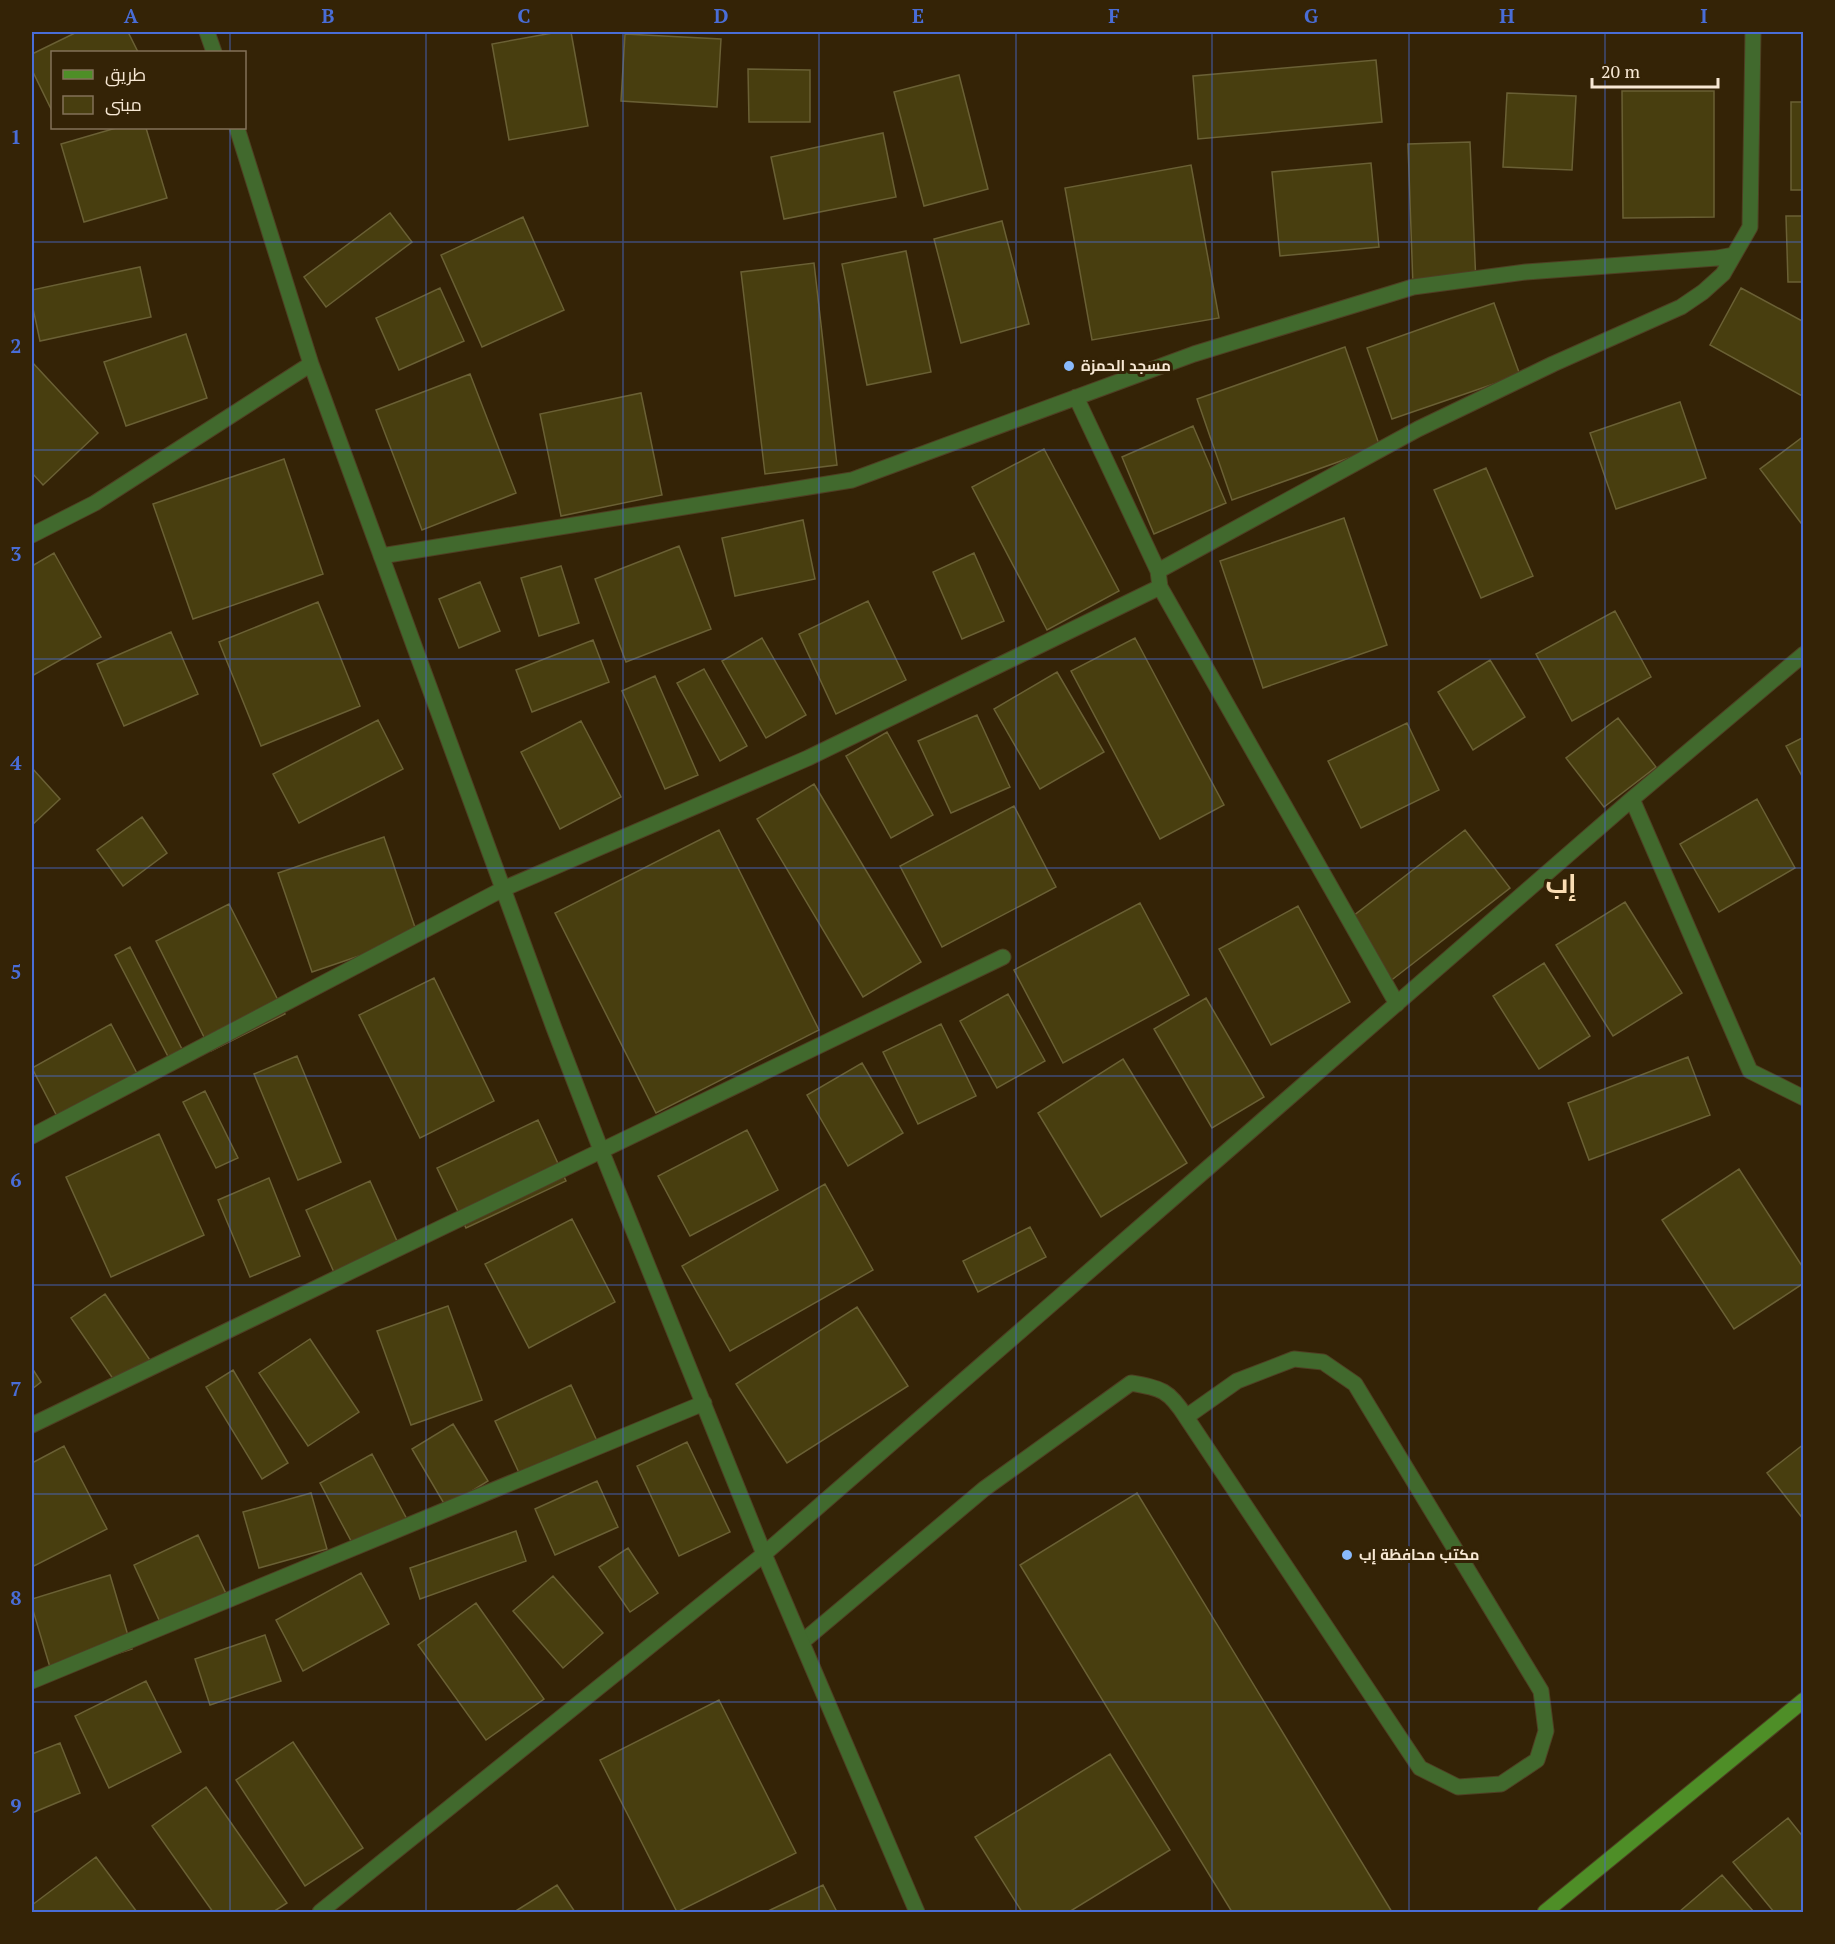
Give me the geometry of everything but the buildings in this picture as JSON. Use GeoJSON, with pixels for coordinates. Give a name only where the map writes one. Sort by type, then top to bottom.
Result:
{"type":"FeatureCollection","features":[{"type":"Feature","properties":{"kind":"main road"},"geometry":{"type":"LineString","coordinates":[[1545,1912],[1803,1700]]}},
{"type":"Feature","properties":{"kind":"street"},"geometry":{"type":"LineString","coordinates":[[207,32],[214,51]]}},
{"type":"Feature","properties":{"kind":"street"},"geometry":{"type":"LineString","coordinates":[[32,1136],[503,889],[808,758],[1159,579],[1418,429],[1553,364],[1681,307],[1723,274],[1750,227],[1753,32]]}},
{"type":"Feature","properties":{"kind":"street"},"geometry":{"type":"LineString","coordinates":[[237,129],[311,363],[601,1150],[765,1554],[917,1912]]}},
{"type":"Feature","properties":{"kind":"street"},"geometry":{"type":"LineString","coordinates":[[381,556],[852,480],[1194,354],[1413,287],[1526,272],[1734,255]]}},
{"type":"Feature","properties":{"kind":"street"},"geometry":{"type":"LineString","coordinates":[[32,535],[95,504],[311,363]]}},
{"type":"Feature","properties":{"kind":"street"},"geometry":{"type":"LineString","coordinates":[[1076,397],[1159,579],[1397,1004]]}},
{"type":"Feature","properties":{"kind":"street"},"geometry":{"type":"LineString","coordinates":[[320,1912],[765,1554],[1632,799],[1803,654]]}},
{"type":"Feature","properties":{"kind":"street"},"geometry":{"type":"LineString","coordinates":[[1632,799],[1750,1071],[1803,1098]]}},
{"type":"Feature","properties":{"kind":"street"},"geometry":{"type":"LineString","coordinates":[[32,1425],[1003,957]]}},
{"type":"Feature","properties":{"kind":"street"},"geometry":{"type":"LineString","coordinates":[[802,1642],[984,1489],[1131,1383],[1156,1388],[1174,1399],[1186,1417],[1420,1768],[1458,1787],[1501,1784],[1537,1760],[1546,1731],[1541,1691],[1355,1384],[1323,1362],[1294,1359],[1237,1381],[1186,1417]]}},
{"type":"Feature","properties":{"kind":"street"},"geometry":{"type":"LineString","coordinates":[[32,1681],[704,1403]]}},
{"type":"Feature","properties":{"kind":"place","name":"مسجد الحمزة"},"geometry":{"type":"Point","coordinates":[1069,366]}},
{"type":"Feature","properties":{"kind":"place","name":"مكتب محافظة إب"},"geometry":{"type":"Point","coordinates":[1347,1555]}},
{"type":"Feature","properties":{"kind":"district","name":"إب"},"geometry":{"type":"Point","coordinates":[1561,884]}}]}
